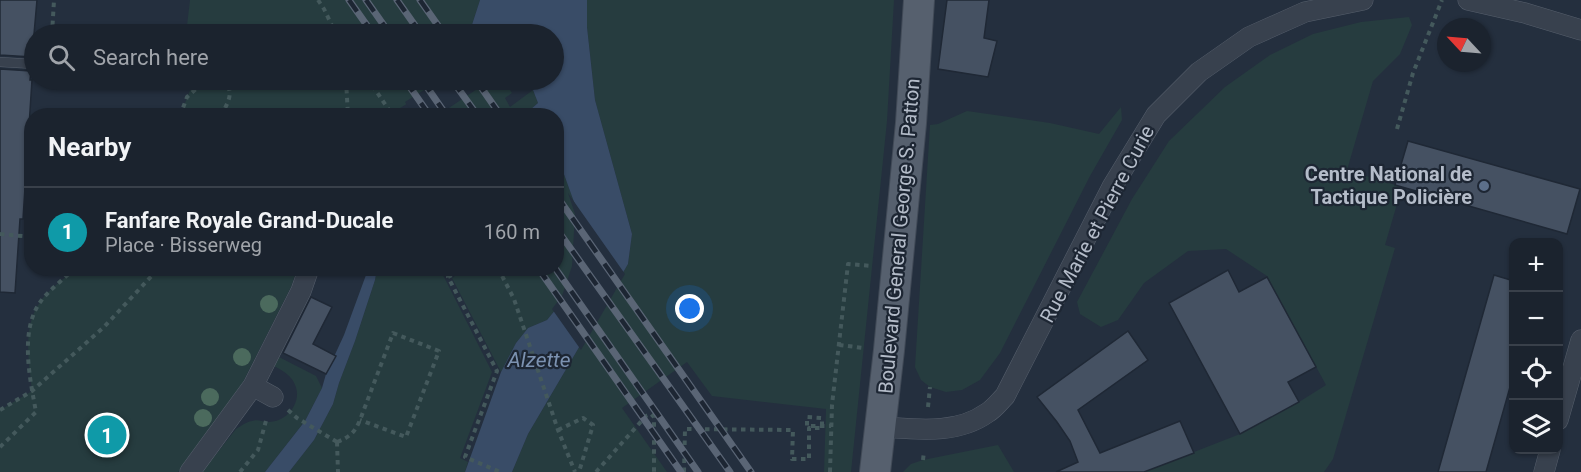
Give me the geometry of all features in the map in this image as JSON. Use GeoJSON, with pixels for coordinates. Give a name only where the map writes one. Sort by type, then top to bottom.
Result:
{"type":"FeatureCollection","features":[{"type":"Feature","properties":{"kind":"main road","name":"Boulevard General George S. Patton"},"geometry":{"type":"LineString","coordinates":[[875,472],[890,350],[911,123],[919,0]]}},
{"type":"Feature","properties":{"kind":"street","name":"Rue Marie et Pierre Curie"},"geometry":{"type":"LineString","coordinates":[[880,427],[926,430],[953,428],[972,422],[989,412],[1005,396],[1112,187],[1156,115],[1199,72],[1249,37],[1305,12],[1363,0]]}},
{"type":"Feature","properties":{"kind":"street"},"geometry":{"type":"LineString","coordinates":[[1468,0],[1525,13],[1581,30]]}},
{"type":"Feature","properties":{"kind":"street"},"geometry":{"type":"LineString","coordinates":[[190,472],[253,386],[301,291],[306,276]]}},
{"type":"Feature","properties":{"kind":"street"},"geometry":{"type":"LineString","coordinates":[[1563,403],[1581,340]]}},
{"type":"Feature","properties":{"kind":"street"},"geometry":{"type":"LineString","coordinates":[[253,386],[273,397]]}},
{"type":"Feature","properties":{"kind":"street"},"geometry":{"type":"LineString","coordinates":[[1544,472],[1549,454]]}},
{"type":"Feature","properties":{"kind":"lane"},"geometry":{"type":"LineString","coordinates":[[0,62],[24,63]]}},
{"type":"Feature","properties":{"kind":"path"},"geometry":{"type":"LineString","coordinates":[[53,24],[54,0]]}},
{"type":"Feature","properties":{"kind":"path"},"geometry":{"type":"LineString","coordinates":[[318,0],[331,24]]}},
{"type":"Feature","properties":{"kind":"path"},"geometry":{"type":"LineString","coordinates":[[1397,129],[1413,73],[1442,0]]}},
{"type":"Feature","properties":{"kind":"path"},"geometry":{"type":"LineString","coordinates":[[183,108],[187,97],[195,90]]}},
{"type":"Feature","properties":{"kind":"path"},"geometry":{"type":"LineString","coordinates":[[224,108],[230,95],[229,90]]}},
{"type":"Feature","properties":{"kind":"path"},"geometry":{"type":"LineString","coordinates":[[347,90],[348,108]]}},
{"type":"Feature","properties":{"kind":"path"},"geometry":{"type":"LineString","coordinates":[[375,90],[388,108]]}},
{"type":"Feature","properties":{"kind":"path"},"geometry":{"type":"LineString","coordinates":[[0,234],[24,236]]}},
{"type":"Feature","properties":{"kind":"path"},"geometry":{"type":"LineString","coordinates":[[831,472],[832,405],[848,264],[873,266]]}},
{"type":"Feature","properties":{"kind":"path"},"geometry":{"type":"LineString","coordinates":[[0,447],[36,412],[28,345],[30,323],[40,301],[67,276]]}},
{"type":"Feature","properties":{"kind":"path"},"geometry":{"type":"LineString","coordinates":[[0,410],[32,391],[105,326],[152,276]]}},
{"type":"Feature","properties":{"kind":"path"},"geometry":{"type":"LineString","coordinates":[[450,276],[448,277],[497,371],[465,457],[500,472]]}},
{"type":"Feature","properties":{"kind":"path"},"geometry":{"type":"LineString","coordinates":[[502,276],[514,299],[558,430],[577,472]]}},
{"type":"Feature","properties":{"kind":"path"},"geometry":{"type":"LineString","coordinates":[[337,442],[356,431],[360,420],[393,333],[439,351],[406,437],[360,420]]}},
{"type":"Feature","properties":{"kind":"path"},"geometry":{"type":"LineString","coordinates":[[838,345],[864,348]]}},
{"type":"Feature","properties":{"kind":"path"},"geometry":{"type":"LineString","coordinates":[[240,472],[258,450],[273,397]]}},
{"type":"Feature","properties":{"kind":"path"},"geometry":{"type":"LineString","coordinates":[[596,472],[646,416],[651,414],[654,417],[654,472]]}},
{"type":"Feature","properties":{"kind":"path"},"geometry":{"type":"LineString","coordinates":[[684,472],[685,429],[793,430],[792,459],[808,459],[809,428],[822,428],[822,418],[807,417],[807,426],[815,426],[823,426],[831,426]]}},
{"type":"Feature","properties":{"kind":"path"},"geometry":{"type":"LineString","coordinates":[[297,418],[337,442]]}},
{"type":"Feature","properties":{"kind":"path"},"geometry":{"type":"LineString","coordinates":[[558,430],[583,418],[593,425],[577,472]]}},
{"type":"Feature","properties":{"kind":"path"},"geometry":{"type":"LineString","coordinates":[[337,442],[338,472]]}},
{"type":"Feature","properties":{"kind":"green space"},"geometry":{"type":"Polygon","coordinates":[[[190,0],[480,0],[472,24],[187,24],[190,0]]]}},
{"type":"Feature","properties":{"kind":"green space"},"geometry":{"type":"Polygon","coordinates":[[[587,0],[894,0],[887,121],[851,472],[824,472],[826,409],[712,396],[687,362],[622,408],[667,472],[512,472],[528,434],[628,264],[632,234],[595,100],[587,27],[587,0]]]}},
{"type":"Feature","properties":{"kind":"green space"},"geometry":{"type":"Polygon","coordinates":[[[1409,17],[1412,25],[1400,54],[1373,81],[1347,170],[1402,187],[1385,245],[1395,248],[1333,459],[1324,472],[1143,472],[1240,434],[1326,385],[1267,276],[1226,249],[1188,251],[1144,283],[1118,320],[1101,327],[1080,314],[1077,302],[1132,199],[1169,141],[1225,87],[1270,55],[1313,34],[1361,22],[1409,17]]]}},
{"type":"Feature","properties":{"kind":"green space"},"geometry":{"type":"Polygon","coordinates":[[[190,90],[429,90],[400,108],[183,108],[190,90]]]}},
{"type":"Feature","properties":{"kind":"green space"},"geometry":{"type":"Polygon","coordinates":[[[470,90],[510,90],[512,93],[505,98],[510,107],[533,90],[538,103],[532,108],[443,108],[470,90]]]}},
{"type":"Feature","properties":{"kind":"green space"},"geometry":{"type":"Polygon","coordinates":[[[1121,107],[1122,120],[1090,176],[1000,353],[980,380],[962,390],[946,392],[930,387],[921,380],[915,367],[930,125],[938,124],[967,111],[1050,123],[1099,134],[1121,107]]]}},
{"type":"Feature","properties":{"kind":"green space"},"geometry":{"type":"Polygon","coordinates":[[[564,174],[578,213],[574,266],[565,298],[547,320],[528,328],[516,343],[501,372],[452,278],[455,276],[564,276],[564,174]]]}},
{"type":"Feature","properties":{"kind":"green space"},"geometry":{"type":"Polygon","coordinates":[[[67,276],[295,276],[243,382],[189,460],[178,472],[0,472],[0,410],[32,391],[28,357],[29,334],[34,312],[47,293],[67,276]]]}},
{"type":"Feature","properties":{"kind":"green space"},"geometry":{"type":"Polygon","coordinates":[[[376,276],[444,276],[492,372],[460,458],[468,462],[465,472],[289,472],[314,440],[333,404],[376,276]]]}},
{"type":"Feature","properties":{"kind":"green space"},"geometry":{"type":"Polygon","coordinates":[[[277,356],[316,376],[322,388],[305,421],[265,472],[202,472],[236,429],[254,420],[273,422],[279,420],[292,409],[297,398],[296,387],[288,375],[272,365],[277,356]]]}},
{"type":"Feature","properties":{"kind":"green space"},"geometry":{"type":"Polygon","coordinates":[[[998,445],[1014,472],[903,472],[911,464],[923,460],[998,445]]]}},
{"type":"Feature","properties":{"kind":"water","name":"Alzette"},"geometry":{"type":"Polygon","coordinates":[[[480,0],[587,0],[587,27],[595,100],[632,234],[628,264],[528,434],[512,472],[465,472],[501,372],[516,343],[528,328],[547,320],[565,298],[574,266],[578,213],[564,174],[564,108],[532,108],[538,103],[533,90],[564,90],[564,24],[472,24],[480,0]]]}},
{"type":"Feature","properties":{"kind":"water"},"geometry":{"type":"Polygon","coordinates":[[[366,276],[376,276],[333,404],[314,440],[289,472],[265,472],[305,421],[322,388],[366,276]]]}},
{"type":"Feature","properties":{"kind":"pier"},"geometry":{"type":"Polygon","coordinates":[[[424,90],[476,90],[449,108],[409,108],[405,102],[424,90]]]}},
{"type":"Feature","properties":{"kind":"pier"},"geometry":{"type":"Polygon","coordinates":[[[568,193],[625,274],[581,350],[552,309],[562,296],[572,266],[575,214],[568,193]]]}},
{"type":"Feature","properties":{"kind":"building"},"geometry":{"type":"Polygon","coordinates":[[[0,0],[37,0],[35,24],[24,24],[24,56],[0,55],[0,0]]]}},
{"type":"Feature","properties":{"kind":"building"},"geometry":{"type":"Polygon","coordinates":[[[947,0],[989,0],[984,38],[997,41],[988,77],[938,69],[947,0]]]}},
{"type":"Feature","properties":{"kind":"building"},"geometry":{"type":"Polygon","coordinates":[[[0,69],[24,71],[24,90],[31,90],[30,108],[24,108],[24,204],[23,219],[20,219],[15,293],[0,292],[0,69]]]}},
{"type":"Feature","properties":{"kind":"building","name":"Centre National de Tactique Policière"},"geometry":{"type":"Polygon","coordinates":[[[1408,141],[1580,189],[1567,234],[1395,185],[1408,141]]]}},
{"type":"Feature","properties":{"kind":"building"},"geometry":{"type":"Polygon","coordinates":[[[1228,270],[1239,292],[1267,277],[1316,367],[1288,382],[1299,402],[1240,434],[1169,303],[1228,270]]]}},
{"type":"Feature","properties":{"kind":"building"},"geometry":{"type":"Polygon","coordinates":[[[1494,275],[1509,280],[1509,391],[1486,472],[1438,472],[1494,275]]]}},
{"type":"Feature","properties":{"kind":"building"},"geometry":{"type":"Polygon","coordinates":[[[311,297],[332,307],[313,344],[336,356],[326,374],[283,353],[311,297]]]}},
{"type":"Feature","properties":{"kind":"building"},"geometry":{"type":"Polygon","coordinates":[[[1128,331],[1148,360],[1078,410],[1100,453],[1180,421],[1194,453],[1144,472],[1056,472],[1078,462],[1070,441],[1037,397],[1128,331]]]}},
{"type":"Feature","properties":{"kind":"railway"},"geometry":{"type":"LineString","coordinates":[[349,0],[366,24]]}},
{"type":"Feature","properties":{"kind":"railway"},"geometry":{"type":"LineString","coordinates":[[366,0],[383,24]]}},
{"type":"Feature","properties":{"kind":"railway"},"geometry":{"type":"LineString","coordinates":[[397,0],[414,24]]}},
{"type":"Feature","properties":{"kind":"railway"},"geometry":{"type":"LineString","coordinates":[[420,0],[437,24]]}},
{"type":"Feature","properties":{"kind":"railway"},"geometry":{"type":"LineString","coordinates":[[412,90],[424,108]]}},
{"type":"Feature","properties":{"kind":"railway"},"geometry":{"type":"LineString","coordinates":[[429,90],[441,108]]}},
{"type":"Feature","properties":{"kind":"railway"},"geometry":{"type":"LineString","coordinates":[[459,90],[472,108]]}},
{"type":"Feature","properties":{"kind":"railway"},"geometry":{"type":"LineString","coordinates":[[483,90],[495,108]]}},
{"type":"Feature","properties":{"kind":"railway"},"geometry":{"type":"LineString","coordinates":[[564,206],[751,472]]}},
{"type":"Feature","properties":{"kind":"railway"},"geometry":{"type":"LineString","coordinates":[[564,239],[730,472]]}},
{"type":"Feature","properties":{"kind":"railway"},"geometry":{"type":"LineString","coordinates":[[544,276],[681,472]]}},
{"type":"Feature","properties":{"kind":"railway"},"geometry":{"type":"LineString","coordinates":[[561,276],[698,472]]}},
{"type":"Feature","properties":{"kind":"place","name":"Centre National de Tactique Policière"},"geometry":{"type":"Point","coordinates":[1484,186]}},
{"type":"Feature","properties":{"kind":"place","name":"Fanfare Royale Grand-Ducale"},"geometry":{"type":"Point","coordinates":[107,435]}}]}
